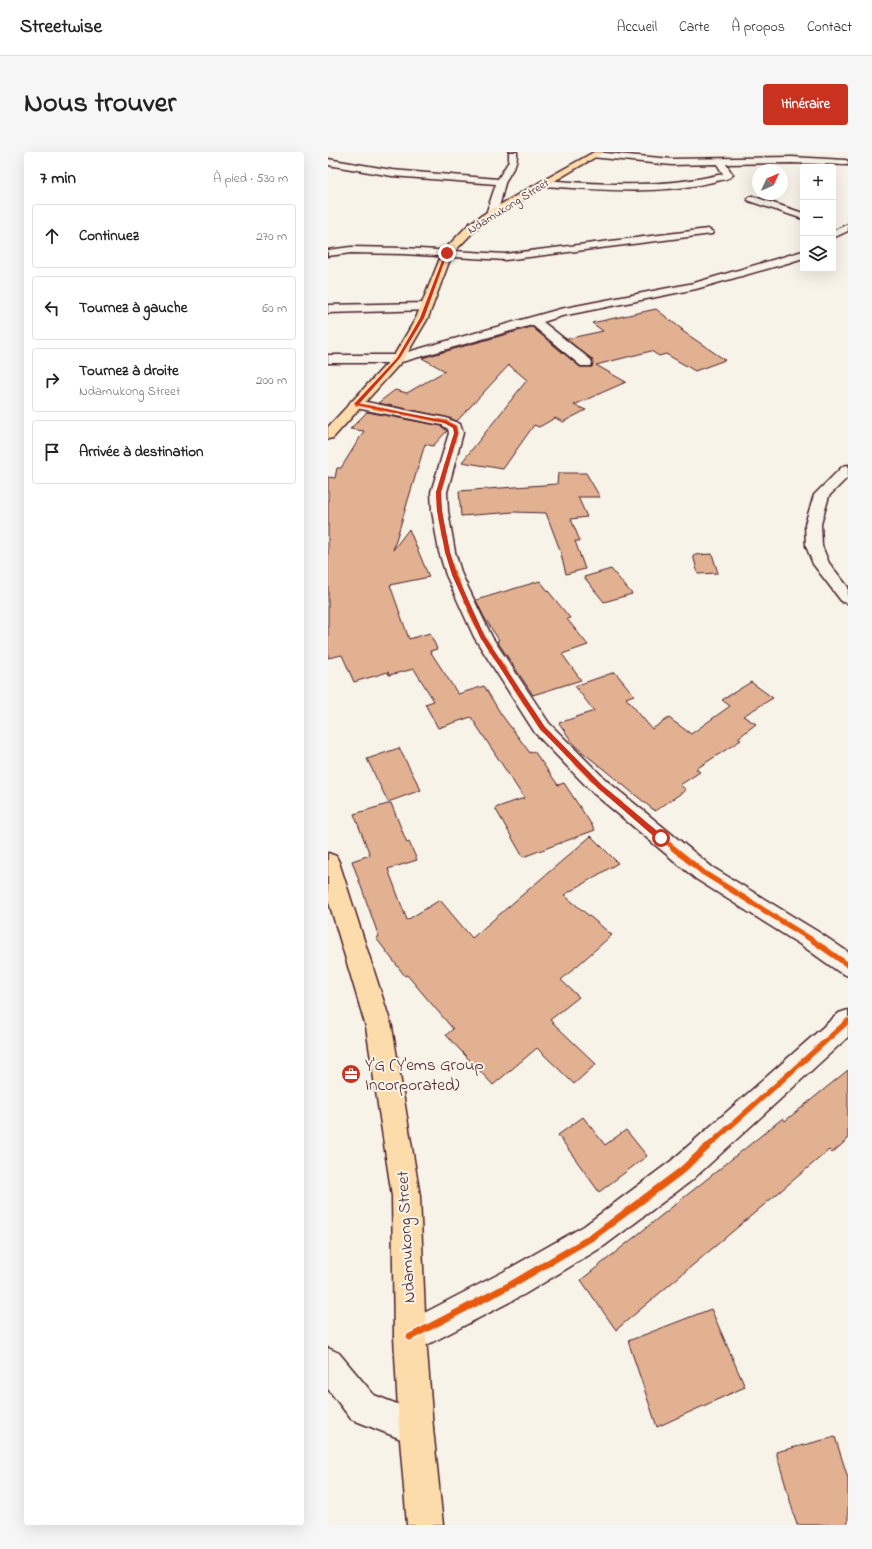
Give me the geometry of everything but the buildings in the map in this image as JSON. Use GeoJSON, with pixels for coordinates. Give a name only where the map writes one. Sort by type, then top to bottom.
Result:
{"type":"FeatureCollection","features":[{"type":"Feature","properties":{"kind":"main road","name":"Ndamukong Street"},"geometry":{"type":"LineString","coordinates":[[328,435],[398,358],[422,318],[447,253],[474,225],[544,183],[597,154]]}},
{"type":"Feature","properties":{"kind":"main road","name":"Ndamukong Street"},"geometry":{"type":"LineString","coordinates":[[329,873],[380,1035],[406,1196],[410,1338],[416,1428],[425,1525]]}},
{"type":"Feature","properties":{"kind":"street"},"geometry":{"type":"LineString","coordinates":[[492,214],[501,182],[513,161],[513,152]]}},
{"type":"Feature","properties":{"kind":"street"},"geometry":{"type":"LineString","coordinates":[[597,154],[646,160],[720,162],[792,160],[845,163]]}},
{"type":"Feature","properties":{"kind":"street"},"geometry":{"type":"LineString","coordinates":[[328,162],[366,169],[501,182]]}},
{"type":"Feature","properties":{"kind":"street"},"geometry":{"type":"LineString","coordinates":[[544,183],[613,187],[685,183],[728,175],[720,162]]}},
{"type":"Feature","properties":{"kind":"street"},"geometry":{"type":"LineString","coordinates":[[755,200],[800,215]]}},
{"type":"Feature","properties":{"kind":"street"},"geometry":{"type":"LineString","coordinates":[[328,253],[351,250],[447,253],[488,257],[521,256],[708,232]]}},
{"type":"Feature","properties":{"kind":"street"},"geometry":{"type":"LineString","coordinates":[[328,359],[398,358],[596,304],[683,289],[800,255]]}},
{"type":"Feature","properties":{"kind":"street"},"geometry":{"type":"LineString","coordinates":[[328,309],[426,307]]}},
{"type":"Feature","properties":{"kind":"street"},"geometry":{"type":"LineString","coordinates":[[533,320],[586,363]]}},
{"type":"Feature","properties":{"kind":"street"},"geometry":{"type":"LineString","coordinates":[[356,404],[446,422],[455,427],[456,433],[439,492],[440,511],[447,552],[454,575],[483,637],[542,728],[600,787],[704,873],[812,940],[848,965]]}},
{"type":"Feature","properties":{"kind":"street"},"geometry":{"type":"LineString","coordinates":[[848,469],[822,495],[813,524],[814,546],[821,564],[848,598]]}},
{"type":"Feature","properties":{"kind":"street"},"geometry":{"type":"LineString","coordinates":[[410,1338],[514,1283],[594,1236],[681,1171],[848,1021]]}},
{"type":"Feature","properties":{"kind":"street"},"geometry":{"type":"LineString","coordinates":[[328,1364],[363,1406],[416,1428]]}},
{"type":"Feature","properties":{"kind":"cycle path"},"geometry":{"type":"LineString","coordinates":[[356,404],[446,422],[455,427],[456,433],[439,492],[440,511],[447,552],[454,575],[483,637],[542,728],[600,787],[704,873],[812,940],[848,965]]}},
{"type":"Feature","properties":{"kind":"cycle path"},"geometry":{"type":"LineString","coordinates":[[410,1337],[514,1283],[594,1236],[681,1171],[848,1021]]}},
{"type":"Feature","properties":{"kind":"place","name":"Y'G (Y'ems Group Incorporated)"},"geometry":{"type":"Point","coordinates":[351,1074]}},
{"type":"Feature","properties":{"kind":"route"},"geometry":{"type":"LineString","coordinates":[[447,253],[422,318],[398,358],[383,377],[356,404],[446,422],[455,427],[456,433],[439,492],[440,511],[447,552],[454,575],[483,637],[542,728],[600,787],[661,838]]}}]}
